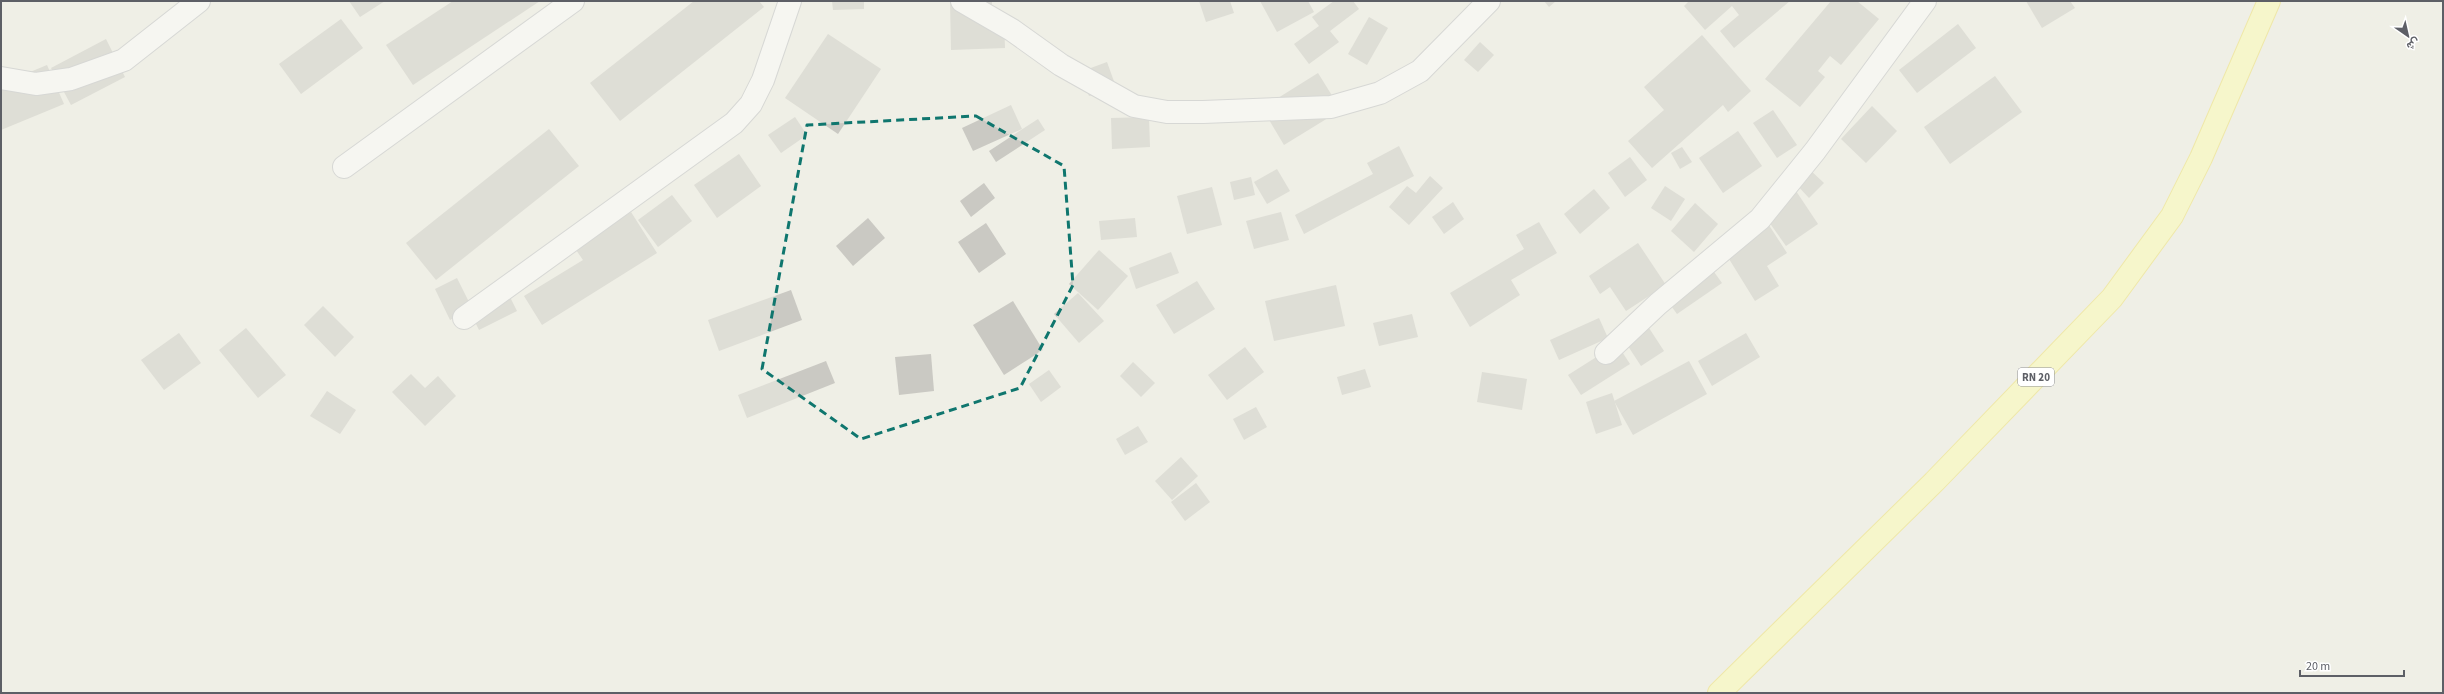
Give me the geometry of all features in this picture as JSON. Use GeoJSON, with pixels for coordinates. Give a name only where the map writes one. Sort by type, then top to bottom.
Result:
{"type":"FeatureCollection","features":[{"type":"Feature","properties":{"kind":"main road","name":"RN 20"},"geometry":{"type":"LineString","coordinates":[[1718,693],[1934,482],[2112,298],[2172,216],[2201,158],[2269,1]]}},
{"type":"Feature","properties":{"kind":"street"},"geometry":{"type":"LineString","coordinates":[[1,78],[36,84],[71,79],[124,60],[199,1]]}},
{"type":"Feature","properties":{"kind":"street"},"geometry":{"type":"LineString","coordinates":[[344,167],[573,1]]}},
{"type":"Feature","properties":{"kind":"street"},"geometry":{"type":"LineString","coordinates":[[464,318],[734,123],[751,104],[763,80],[790,1]]}},
{"type":"Feature","properties":{"kind":"street"},"geometry":{"type":"LineString","coordinates":[[962,1],[1012,30],[1061,65],[1134,106],[1167,112],[1331,107],[1380,93],[1420,70],[1488,1]]}},
{"type":"Feature","properties":{"kind":"street"},"geometry":{"type":"LineString","coordinates":[[1606,353],[1658,304],[1760,219],[1815,151],[1925,1]]}},
{"type":"Feature","properties":{"kind":"highlighted area"},"geometry":{"type":"Polygon","coordinates":[[[976,116],[1064,166],[1073,285],[1020,388],[861,439],[762,369],[807,125],[976,116]]]}},
{"type":"Feature","properties":{"kind":"building"},"geometry":{"type":"Polygon","coordinates":[[[349,1],[385,1],[360,17],[349,1]]]}},
{"type":"Feature","properties":{"kind":"building"},"geometry":{"type":"Polygon","coordinates":[[[453,1],[540,1],[413,85],[386,45],[453,1]]]}},
{"type":"Feature","properties":{"kind":"building"},"geometry":{"type":"Polygon","coordinates":[[[694,1],[759,1],[764,7],[620,121],[590,83],[694,1]]]}},
{"type":"Feature","properties":{"kind":"building"},"geometry":{"type":"Polygon","coordinates":[[[832,1],[864,1],[864,9],[833,10],[832,1]]]}},
{"type":"Feature","properties":{"kind":"building"},"geometry":{"type":"Polygon","coordinates":[[[950,1],[992,1],[992,19],[1004,19],[1005,48],[951,50],[950,1]]]}},
{"type":"Feature","properties":{"kind":"building"},"geometry":{"type":"Polygon","coordinates":[[[1199,1],[1230,1],[1234,13],[1206,22],[1199,1]]]}},
{"type":"Feature","properties":{"kind":"building"},"geometry":{"type":"Polygon","coordinates":[[[1260,1],[1308,1],[1314,12],[1277,32],[1260,1]]]}},
{"type":"Feature","properties":{"kind":"building"},"geometry":{"type":"Polygon","coordinates":[[[1334,1],[1353,1],[1359,9],[1330,31],[1339,42],[1309,64],[1294,44],[1319,26],[1312,17],[1334,1]]]}},
{"type":"Feature","properties":{"kind":"building"},"geometry":{"type":"Polygon","coordinates":[[[1544,1],[1556,1],[1549,7],[1544,1]]]}},
{"type":"Feature","properties":{"kind":"building"},"geometry":{"type":"Polygon","coordinates":[[[1689,1],[1790,1],[1734,48],[1720,31],[1739,15],[1732,6],[1705,30],[1684,6],[1689,1]]]}},
{"type":"Feature","properties":{"kind":"building"},"geometry":{"type":"Polygon","coordinates":[[[1831,1],[1857,1],[1879,19],[1841,65],[1830,56],[1818,71],[1825,77],[1800,107],[1765,79],[1831,1]]]}},
{"type":"Feature","properties":{"kind":"building"},"geometry":{"type":"Polygon","coordinates":[[[2026,1],[2070,1],[2075,8],[2042,28],[2026,1]]]}},
{"type":"Feature","properties":{"kind":"building"},"geometry":{"type":"Polygon","coordinates":[[[1369,17],[1388,28],[1367,65],[1348,54],[1369,17]]]}},
{"type":"Feature","properties":{"kind":"building"},"geometry":{"type":"Polygon","coordinates":[[[341,19],[363,48],[301,94],[279,64],[341,19]]]}},
{"type":"Feature","properties":{"kind":"building"},"geometry":{"type":"Polygon","coordinates":[[[1958,24],[1976,48],[1917,93],[1899,70],[1958,24]]]}},
{"type":"Feature","properties":{"kind":"building"},"geometry":{"type":"Polygon","coordinates":[[[828,34],[881,69],[838,134],[785,98],[828,34]]]}},
{"type":"Feature","properties":{"kind":"building"},"geometry":{"type":"Polygon","coordinates":[[[1702,35],[1751,91],[1728,112],[1723,105],[1652,168],[1628,141],[1664,110],[1644,87],[1702,35]]]}},
{"type":"Feature","properties":{"kind":"building"},"geometry":{"type":"Polygon","coordinates":[[[106,39],[125,77],[71,105],[51,68],[106,39]]]}},
{"type":"Feature","properties":{"kind":"building"},"geometry":{"type":"Polygon","coordinates":[[[1480,42],[1494,55],[1478,72],[1464,60],[1480,42]]]}},
{"type":"Feature","properties":{"kind":"building"},"geometry":{"type":"Polygon","coordinates":[[[1107,62],[1116,87],[1089,96],[1080,72],[1107,62]]]}},
{"type":"Feature","properties":{"kind":"building"},"geometry":{"type":"Polygon","coordinates":[[[47,65],[64,104],[1,130],[1,84],[47,65]]]}},
{"type":"Feature","properties":{"kind":"building"},"geometry":{"type":"Polygon","coordinates":[[[1318,73],[1341,110],[1284,145],[1262,108],[1318,73]]]}},
{"type":"Feature","properties":{"kind":"building"},"geometry":{"type":"Polygon","coordinates":[[[1995,76],[2022,112],[1950,164],[1924,127],[1995,76]]]}},
{"type":"Feature","properties":{"kind":"building"},"geometry":{"type":"Polygon","coordinates":[[[1011,105],[1022,129],[973,151],[962,128],[1011,105]]]}},
{"type":"Feature","properties":{"kind":"building"},"geometry":{"type":"Polygon","coordinates":[[[1872,106],[1897,131],[1866,163],[1841,139],[1872,106]]]}},
{"type":"Feature","properties":{"kind":"building"},"geometry":{"type":"Polygon","coordinates":[[[1773,110],[1797,145],[1777,158],[1753,123],[1773,110]]]}},
{"type":"Feature","properties":{"kind":"building"},"geometry":{"type":"Polygon","coordinates":[[[795,117],[807,135],[781,153],[768,135],[795,117]]]}},
{"type":"Feature","properties":{"kind":"building"},"geometry":{"type":"Polygon","coordinates":[[[1149,117],[1150,147],[1112,149],[1111,118],[1149,117]]]}},
{"type":"Feature","properties":{"kind":"building"},"geometry":{"type":"Polygon","coordinates":[[[1038,119],[1045,130],[996,162],[989,151],[1038,119]]]}},
{"type":"Feature","properties":{"kind":"building"},"geometry":{"type":"Polygon","coordinates":[[[549,129],[579,166],[436,280],[406,243],[549,129]]]}},
{"type":"Feature","properties":{"kind":"building"},"geometry":{"type":"Polygon","coordinates":[[[1738,131],[1762,166],[1723,193],[1699,158],[1738,131]]]}},
{"type":"Feature","properties":{"kind":"building"},"geometry":{"type":"Polygon","coordinates":[[[1399,146],[1414,176],[1304,234],[1295,215],[1373,174],[1367,163],[1399,146]]]}},
{"type":"Feature","properties":{"kind":"building"},"geometry":{"type":"Polygon","coordinates":[[[1682,147],[1692,162],[1680,169],[1671,153],[1682,147]]]}},
{"type":"Feature","properties":{"kind":"building"},"geometry":{"type":"Polygon","coordinates":[[[739,154],[761,186],[717,218],[694,185],[739,154]]]}},
{"type":"Feature","properties":{"kind":"building"},"geometry":{"type":"Polygon","coordinates":[[[1630,157],[1647,180],[1625,197],[1608,173],[1630,157]]]}},
{"type":"Feature","properties":{"kind":"building"},"geometry":{"type":"Polygon","coordinates":[[[1277,169],[1290,191],[1267,204],[1254,182],[1277,169]]]}},
{"type":"Feature","properties":{"kind":"building"},"geometry":{"type":"Polygon","coordinates":[[[1809,169],[1824,183],[1809,198],[1795,183],[1809,169]]]}},
{"type":"Feature","properties":{"kind":"building"},"geometry":{"type":"Polygon","coordinates":[[[1430,176],[1443,188],[1409,225],[1389,207],[1407,186],[1416,193],[1430,176]]]}},
{"type":"Feature","properties":{"kind":"building"},"geometry":{"type":"Polygon","coordinates":[[[1251,177],[1255,195],[1234,200],[1230,182],[1251,177]]]}},
{"type":"Feature","properties":{"kind":"building"},"geometry":{"type":"Polygon","coordinates":[[[984,183],[995,198],[971,217],[960,201],[984,183]]]}},
{"type":"Feature","properties":{"kind":"building"},"geometry":{"type":"Polygon","coordinates":[[[1792,185],[1818,224],[1786,246],[1759,208],[1792,185]]]}},
{"type":"Feature","properties":{"kind":"building"},"geometry":{"type":"Polygon","coordinates":[[[1665,186],[1685,199],[1671,221],[1651,208],[1665,186]]]}},
{"type":"Feature","properties":{"kind":"building"},"geometry":{"type":"Polygon","coordinates":[[[1212,187],[1222,225],[1187,234],[1177,196],[1212,187]]]}},
{"type":"Feature","properties":{"kind":"building"},"geometry":{"type":"Polygon","coordinates":[[[1594,189],[1610,208],[1580,234],[1564,214],[1594,189]]]}},
{"type":"Feature","properties":{"kind":"building"},"geometry":{"type":"Polygon","coordinates":[[[672,195],[692,221],[658,247],[638,220],[672,195]]]}},
{"type":"Feature","properties":{"kind":"building"},"geometry":{"type":"Polygon","coordinates":[[[1453,202],[1464,219],[1444,234],[1432,217],[1453,202]]]}},
{"type":"Feature","properties":{"kind":"building"},"geometry":{"type":"Polygon","coordinates":[[[1695,203],[1718,224],[1694,252],[1671,231],[1695,203]]]}},
{"type":"Feature","properties":{"kind":"building"},"geometry":{"type":"Polygon","coordinates":[[[631,212],[657,253],[542,325],[524,296],[583,260],[574,247],[631,212]]]}},
{"type":"Feature","properties":{"kind":"building"},"geometry":{"type":"Polygon","coordinates":[[[1281,212],[1289,240],[1254,249],[1246,221],[1281,212]]]}},
{"type":"Feature","properties":{"kind":"building"},"geometry":{"type":"Polygon","coordinates":[[[868,218],[885,238],[853,266],[836,246],[868,218]]]}},
{"type":"Feature","properties":{"kind":"building"},"geometry":{"type":"Polygon","coordinates":[[[1135,218],[1137,237],[1101,240],[1099,221],[1135,218]]]}},
{"type":"Feature","properties":{"kind":"building"},"geometry":{"type":"Polygon","coordinates":[[[1765,219],[1787,253],[1767,266],[1779,286],[1755,301],[1721,246],[1765,219]]]}},
{"type":"Feature","properties":{"kind":"building"},"geometry":{"type":"Polygon","coordinates":[[[1539,222],[1557,253],[1511,280],[1520,295],[1470,327],[1450,293],[1524,249],[1516,235],[1539,222]]]}},
{"type":"Feature","properties":{"kind":"building"},"geometry":{"type":"Polygon","coordinates":[[[986,223],[1006,254],[979,273],[958,242],[986,223]]]}},
{"type":"Feature","properties":{"kind":"building"},"geometry":{"type":"Polygon","coordinates":[[[1638,243],[1666,285],[1626,311],[1610,287],[1600,294],[1589,276],[1638,243]]]}},
{"type":"Feature","properties":{"kind":"building"},"geometry":{"type":"Polygon","coordinates":[[[1099,250],[1128,276],[1098,310],[1069,284],[1099,250]]]}},
{"type":"Feature","properties":{"kind":"building"},"geometry":{"type":"Polygon","coordinates":[[[1171,252],[1179,273],[1136,289],[1129,268],[1171,252]]]}},
{"type":"Feature","properties":{"kind":"building"},"geometry":{"type":"Polygon","coordinates":[[[1709,265],[1722,283],[1677,314],[1664,296],[1709,265]]]}},
{"type":"Feature","properties":{"kind":"building"},"geometry":{"type":"Polygon","coordinates":[[[457,278],[475,314],[510,297],[517,311],[479,330],[469,310],[450,320],[435,289],[457,278]]]}},
{"type":"Feature","properties":{"kind":"building"},"geometry":{"type":"Polygon","coordinates":[[[1197,281],[1215,309],[1174,334],[1156,305],[1197,281]]]}},
{"type":"Feature","properties":{"kind":"building"},"geometry":{"type":"Polygon","coordinates":[[[1336,285],[1345,326],[1274,341],[1265,301],[1336,285]]]}},
{"type":"Feature","properties":{"kind":"building"},"geometry":{"type":"Polygon","coordinates":[[[791,290],[802,320],[719,351],[708,320],[791,290]]]}},
{"type":"Feature","properties":{"kind":"building"},"geometry":{"type":"Polygon","coordinates":[[[1078,293],[1104,321],[1079,343],[1054,314],[1078,293]]]}},
{"type":"Feature","properties":{"kind":"building"},"geometry":{"type":"Polygon","coordinates":[[[1013,301],[1043,350],[1004,375],[973,325],[1013,301]]]}},
{"type":"Feature","properties":{"kind":"building"},"geometry":{"type":"Polygon","coordinates":[[[323,306],[354,337],[335,357],[304,325],[323,306]]]}},
{"type":"Feature","properties":{"kind":"building"},"geometry":{"type":"Polygon","coordinates":[[[1412,314],[1418,337],[1379,346],[1373,323],[1412,314]]]}},
{"type":"Feature","properties":{"kind":"building"},"geometry":{"type":"Polygon","coordinates":[[[1599,318],[1608,338],[1559,360],[1550,340],[1599,318]]]}},
{"type":"Feature","properties":{"kind":"building"},"geometry":{"type":"Polygon","coordinates":[[[246,328],[286,375],[258,398],[219,350],[246,328]]]}},
{"type":"Feature","properties":{"kind":"building"},"geometry":{"type":"Polygon","coordinates":[[[1649,328],[1664,351],[1641,366],[1626,343],[1649,328]]]}},
{"type":"Feature","properties":{"kind":"building"},"geometry":{"type":"Polygon","coordinates":[[[179,333],[201,363],[164,390],[141,360],[179,333]]]}},
{"type":"Feature","properties":{"kind":"building"},"geometry":{"type":"Polygon","coordinates":[[[1746,333],[1760,357],[1712,386],[1698,361],[1746,333]]]}},
{"type":"Feature","properties":{"kind":"building"},"geometry":{"type":"Polygon","coordinates":[[[1617,344],[1630,364],[1581,395],[1568,375],[1617,344]]]}},
{"type":"Feature","properties":{"kind":"building"},"geometry":{"type":"Polygon","coordinates":[[[1245,347],[1264,372],[1227,400],[1208,375],[1245,347]]]}},
{"type":"Feature","properties":{"kind":"building"},"geometry":{"type":"Polygon","coordinates":[[[931,354],[934,391],[899,395],[895,357],[931,354]]]}},
{"type":"Feature","properties":{"kind":"building"},"geometry":{"type":"Polygon","coordinates":[[[826,361],[835,383],[747,418],[738,395],[826,361]]]}},
{"type":"Feature","properties":{"kind":"building"},"geometry":{"type":"Polygon","coordinates":[[[1689,361],[1707,394],[1633,435],[1614,401],[1689,361]]]}},
{"type":"Feature","properties":{"kind":"building"},"geometry":{"type":"Polygon","coordinates":[[[1133,362],[1155,383],[1141,397],[1120,376],[1133,362]]]}},
{"type":"Feature","properties":{"kind":"building"},"geometry":{"type":"Polygon","coordinates":[[[1365,369],[1371,387],[1342,395],[1337,377],[1365,369]]]}},
{"type":"Feature","properties":{"kind":"building"},"geometry":{"type":"Polygon","coordinates":[[[1049,370],[1061,387],[1041,402],[1029,384],[1049,370]]]}},
{"type":"Feature","properties":{"kind":"building"},"geometry":{"type":"Polygon","coordinates":[[[1482,372],[1527,379],[1522,410],[1477,402],[1482,372]]]}},
{"type":"Feature","properties":{"kind":"building"},"geometry":{"type":"Polygon","coordinates":[[[411,374],[425,388],[438,376],[456,396],[425,426],[392,392],[411,374]]]}},
{"type":"Feature","properties":{"kind":"building"},"geometry":{"type":"Polygon","coordinates":[[[327,391],[356,410],[340,434],[310,416],[327,391]]]}},
{"type":"Feature","properties":{"kind":"building"},"geometry":{"type":"Polygon","coordinates":[[[1612,393],[1622,425],[1596,434],[1586,402],[1612,393]]]}},
{"type":"Feature","properties":{"kind":"building"},"geometry":{"type":"Polygon","coordinates":[[[1256,407],[1267,427],[1244,440],[1233,419],[1256,407]]]}},
{"type":"Feature","properties":{"kind":"building"},"geometry":{"type":"Polygon","coordinates":[[[1138,426],[1148,442],[1125,455],[1116,439],[1138,426]]]}},
{"type":"Feature","properties":{"kind":"building"},"geometry":{"type":"Polygon","coordinates":[[[1181,457],[1198,476],[1172,500],[1155,481],[1181,457]]]}},
{"type":"Feature","properties":{"kind":"building"},"geometry":{"type":"Polygon","coordinates":[[[1196,483],[1210,502],[1185,521],[1171,502],[1196,483]]]}}]}
